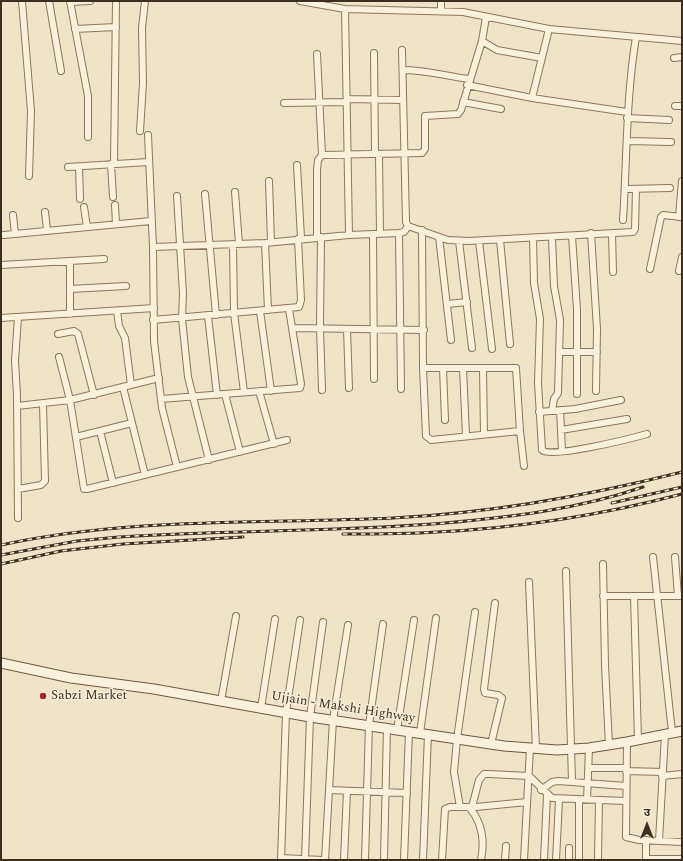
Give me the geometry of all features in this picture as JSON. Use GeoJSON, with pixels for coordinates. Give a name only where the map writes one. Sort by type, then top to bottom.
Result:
{"type":"FeatureCollection","features":[{"type":"Feature","properties":{"kind":"main road","name":"Ujjain - Makshi Highway"},"geometry":{"type":"LineString","coordinates":[[1,663],[39,672],[333,720],[533,749],[589,748],[682,731]]}},
{"type":"Feature","properties":{"kind":"street"},"geometry":{"type":"LineString","coordinates":[[22,1],[30,111],[29,176]]}},
{"type":"Feature","properties":{"kind":"street"},"geometry":{"type":"LineString","coordinates":[[49,1],[61,71]]}},
{"type":"Feature","properties":{"kind":"street"},"geometry":{"type":"LineString","coordinates":[[88,137],[88,96],[70,1],[90,1]]}},
{"type":"Feature","properties":{"kind":"street"},"geometry":{"type":"LineString","coordinates":[[113,197],[112,164],[116,1]]}},
{"type":"Feature","properties":{"kind":"street"},"geometry":{"type":"LineString","coordinates":[[140,131],[143,83],[142,28],[145,1]]}},
{"type":"Feature","properties":{"kind":"street"},"geometry":{"type":"LineString","coordinates":[[300,1],[345,9],[441,10],[463,12],[549,29],[682,41]]}},
{"type":"Feature","properties":{"kind":"street"},"geometry":{"type":"LineString","coordinates":[[441,1],[441,10]]}},
{"type":"Feature","properties":{"kind":"street"},"geometry":{"type":"LineString","coordinates":[[345,9],[349,235]]}},
{"type":"Feature","properties":{"kind":"street"},"geometry":{"type":"LineString","coordinates":[[322,154],[425,152],[425,116],[458,114],[481,44],[486,17]]}},
{"type":"Feature","properties":{"kind":"street"},"geometry":{"type":"LineString","coordinates":[[75,30],[116,27]]}},
{"type":"Feature","properties":{"kind":"street"},"geometry":{"type":"LineString","coordinates":[[532,98],[549,29]]}},
{"type":"Feature","properties":{"kind":"street"},"geometry":{"type":"LineString","coordinates":[[623,220],[627,115],[631,68],[636,37]]}},
{"type":"Feature","properties":{"kind":"street"},"geometry":{"type":"LineString","coordinates":[[481,44],[502,51],[542,60]]}},
{"type":"Feature","properties":{"kind":"street"},"geometry":{"type":"LineString","coordinates":[[402,50],[406,222],[408,226]]}},
{"type":"Feature","properties":{"kind":"street"},"geometry":{"type":"LineString","coordinates":[[374,53],[380,233]]}},
{"type":"Feature","properties":{"kind":"street"},"geometry":{"type":"LineString","coordinates":[[317,54],[321,102],[322,154],[318,160],[317,170],[322,390]]}},
{"type":"Feature","properties":{"kind":"street"},"geometry":{"type":"LineString","coordinates":[[674,58],[682,57]]}},
{"type":"Feature","properties":{"kind":"street"},"geometry":{"type":"LineString","coordinates":[[402,70],[427,71],[532,98],[627,115],[669,120]]}},
{"type":"Feature","properties":{"kind":"street"},"geometry":{"type":"LineString","coordinates":[[284,103],[347,100],[403,100]]}},
{"type":"Feature","properties":{"kind":"street"},"geometry":{"type":"LineString","coordinates":[[463,102],[501,109]]}},
{"type":"Feature","properties":{"kind":"street"},"geometry":{"type":"LineString","coordinates":[[675,106],[682,106]]}},
{"type":"Feature","properties":{"kind":"street"},"geometry":{"type":"LineString","coordinates":[[148,135],[148,162],[153,247],[153,320],[158,378],[160,399],[177,467]]}},
{"type":"Feature","properties":{"kind":"street"},"geometry":{"type":"LineString","coordinates":[[627,141],[670,142]]}},
{"type":"Feature","properties":{"kind":"street"},"geometry":{"type":"LineString","coordinates":[[68,167],[148,162]]}},
{"type":"Feature","properties":{"kind":"street"},"geometry":{"type":"LineString","coordinates":[[153,320],[289,309],[300,305],[300,239],[297,165]]}},
{"type":"Feature","properties":{"kind":"street"},"geometry":{"type":"LineString","coordinates":[[79,167],[80,200]]}},
{"type":"Feature","properties":{"kind":"street"},"geometry":{"type":"LineString","coordinates":[[268,310],[269,181]]}},
{"type":"Feature","properties":{"kind":"street"},"geometry":{"type":"LineString","coordinates":[[650,269],[663,215],[680,217],[682,181]]}},
{"type":"Feature","properties":{"kind":"street"},"geometry":{"type":"LineString","coordinates":[[408,226],[439,237],[459,241],[552,238],[591,233],[635,231],[636,188]]}},
{"type":"Feature","properties":{"kind":"street"},"geometry":{"type":"LineString","coordinates":[[625,189],[670,188]]}},
{"type":"Feature","properties":{"kind":"street"},"geometry":{"type":"LineString","coordinates":[[235,192],[236,244],[234,313],[244,392]]}},
{"type":"Feature","properties":{"kind":"street"},"geometry":{"type":"LineString","coordinates":[[205,194],[216,314]]}},
{"type":"Feature","properties":{"kind":"street"},"geometry":{"type":"LineString","coordinates":[[177,196],[181,246],[182,318],[187,370],[192,397],[209,460]]}},
{"type":"Feature","properties":{"kind":"street"},"geometry":{"type":"LineString","coordinates":[[115,205],[116,224]]}},
{"type":"Feature","properties":{"kind":"street"},"geometry":{"type":"LineString","coordinates":[[84,207],[87,227]]}},
{"type":"Feature","properties":{"kind":"street"},"geometry":{"type":"LineString","coordinates":[[45,212],[47,230]]}},
{"type":"Feature","properties":{"kind":"street"},"geometry":{"type":"LineString","coordinates":[[13,215],[15,234]]}},
{"type":"Feature","properties":{"kind":"street"},"geometry":{"type":"LineString","coordinates":[[4,235],[151,221]]}},
{"type":"Feature","properties":{"kind":"street"},"geometry":{"type":"LineString","coordinates":[[153,247],[236,244],[319,237],[399,233],[404,232],[408,226]]}},
{"type":"Feature","properties":{"kind":"street"},"geometry":{"type":"LineString","coordinates":[[422,230],[424,330],[423,368],[428,439],[520,431]]}},
{"type":"Feature","properties":{"kind":"street"},"geometry":{"type":"LineString","coordinates":[[399,233],[401,389]]}},
{"type":"Feature","properties":{"kind":"street"},"geometry":{"type":"LineString","coordinates":[[591,233],[596,310],[596,391]]}},
{"type":"Feature","properties":{"kind":"street"},"geometry":{"type":"LineString","coordinates":[[612,233],[613,272]]}},
{"type":"Feature","properties":{"kind":"street"},"geometry":{"type":"LineString","coordinates":[[372,234],[372,329],[374,379]]}},
{"type":"Feature","properties":{"kind":"street"},"geometry":{"type":"LineString","coordinates":[[572,236],[578,352],[578,394]]}},
{"type":"Feature","properties":{"kind":"street"},"geometry":{"type":"LineString","coordinates":[[439,237],[451,340]]}},
{"type":"Feature","properties":{"kind":"street"},"geometry":{"type":"LineString","coordinates":[[533,238],[534,283],[540,318],[539,412],[542,450],[548,453],[603,445],[647,434]]}},
{"type":"Feature","properties":{"kind":"street"},"geometry":{"type":"LineString","coordinates":[[552,238],[554,286],[560,320],[558,393],[554,399],[552,411]]}},
{"type":"Feature","properties":{"kind":"street"},"geometry":{"type":"LineString","coordinates":[[500,240],[510,344]]}},
{"type":"Feature","properties":{"kind":"street"},"geometry":{"type":"LineString","coordinates":[[459,241],[472,348]]}},
{"type":"Feature","properties":{"kind":"street"},"geometry":{"type":"LineString","coordinates":[[479,241],[492,349]]}},
{"type":"Feature","properties":{"kind":"street"},"geometry":{"type":"LineString","coordinates":[[679,271],[682,257]]}},
{"type":"Feature","properties":{"kind":"street"},"geometry":{"type":"LineString","coordinates":[[1,265],[104,259]]}},
{"type":"Feature","properties":{"kind":"street"},"geometry":{"type":"LineString","coordinates":[[70,262],[70,314]]}},
{"type":"Feature","properties":{"kind":"street"},"geometry":{"type":"LineString","coordinates":[[70,289],[126,286]]}},
{"type":"Feature","properties":{"kind":"street"},"geometry":{"type":"LineString","coordinates":[[447,304],[467,302]]}},
{"type":"Feature","properties":{"kind":"street"},"geometry":{"type":"LineString","coordinates":[[1,318],[154,308]]}},
{"type":"Feature","properties":{"kind":"street"},"geometry":{"type":"LineString","coordinates":[[160,399],[300,388],[301,384],[289,309]]}},
{"type":"Feature","properties":{"kind":"street"},"geometry":{"type":"LineString","coordinates":[[117,311],[119,326],[125,338],[131,384]]}},
{"type":"Feature","properties":{"kind":"street"},"geometry":{"type":"LineString","coordinates":[[260,311],[271,391]]}},
{"type":"Feature","properties":{"kind":"street"},"geometry":{"type":"LineString","coordinates":[[208,316],[217,395]]}},
{"type":"Feature","properties":{"kind":"street"},"geometry":{"type":"LineString","coordinates":[[18,317],[15,361],[18,518]]}},
{"type":"Feature","properties":{"kind":"street"},"geometry":{"type":"LineString","coordinates":[[293,328],[424,330]]}},
{"type":"Feature","properties":{"kind":"street"},"geometry":{"type":"LineString","coordinates":[[347,329],[349,388]]}},
{"type":"Feature","properties":{"kind":"street"},"geometry":{"type":"LineString","coordinates":[[58,334],[74,331],[78,334],[94,395]]}},
{"type":"Feature","properties":{"kind":"street"},"geometry":{"type":"LineString","coordinates":[[559,352],[597,352]]}},
{"type":"Feature","properties":{"kind":"street"},"geometry":{"type":"LineString","coordinates":[[59,357],[70,400],[84,489],[87,490],[287,440]]}},
{"type":"Feature","properties":{"kind":"street"},"geometry":{"type":"LineString","coordinates":[[423,368],[514,367],[518,371],[520,431],[524,466]]}},
{"type":"Feature","properties":{"kind":"street"},"geometry":{"type":"LineString","coordinates":[[443,368],[445,420]]}},
{"type":"Feature","properties":{"kind":"street"},"geometry":{"type":"LineString","coordinates":[[463,368],[466,436]]}},
{"type":"Feature","properties":{"kind":"street"},"geometry":{"type":"LineString","coordinates":[[482,368],[484,434]]}},
{"type":"Feature","properties":{"kind":"street"},"geometry":{"type":"LineString","coordinates":[[17,406],[70,400],[158,378]]}},
{"type":"Feature","properties":{"kind":"street"},"geometry":{"type":"LineString","coordinates":[[123,387],[145,475]]}},
{"type":"Feature","properties":{"kind":"street"},"geometry":{"type":"LineString","coordinates":[[259,391],[274,444]]}},
{"type":"Feature","properties":{"kind":"street"},"geometry":{"type":"LineString","coordinates":[[225,394],[240,452]]}},
{"type":"Feature","properties":{"kind":"street"},"geometry":{"type":"LineString","coordinates":[[539,412],[621,400]]}},
{"type":"Feature","properties":{"kind":"street"},"geometry":{"type":"LineString","coordinates":[[18,489],[40,485],[45,481],[43,404]]}},
{"type":"Feature","properties":{"kind":"street"},"geometry":{"type":"LineString","coordinates":[[560,410],[562,451]]}},
{"type":"Feature","properties":{"kind":"street"},"geometry":{"type":"LineString","coordinates":[[561,430],[596,425],[627,418]]}},
{"type":"Feature","properties":{"kind":"street"},"geometry":{"type":"LineString","coordinates":[[76,436],[100,432],[132,423]]}},
{"type":"Feature","properties":{"kind":"street"},"geometry":{"type":"LineString","coordinates":[[100,432],[113,483]]}},
{"type":"Feature","properties":{"kind":"street"},"geometry":{"type":"LineString","coordinates":[[653,557],[668,733],[662,774],[659,841]]}},
{"type":"Feature","properties":{"kind":"street"},"geometry":{"type":"LineString","coordinates":[[603,596],[680,596],[675,557]]}},
{"type":"Feature","properties":{"kind":"street"},"geometry":{"type":"LineString","coordinates":[[603,564],[609,745]]}},
{"type":"Feature","properties":{"kind":"street"},"geometry":{"type":"LineString","coordinates":[[566,571],[572,782]]}},
{"type":"Feature","properties":{"kind":"street"},"geometry":{"type":"LineString","coordinates":[[524,860],[529,776],[533,749],[529,582]]}},
{"type":"Feature","properties":{"kind":"street"},"geometry":{"type":"LineString","coordinates":[[634,596],[638,740]]}},
{"type":"Feature","properties":{"kind":"street"},"geometry":{"type":"LineString","coordinates":[[491,744],[502,698],[498,695],[485,693],[484,689],[495,603]]}},
{"type":"Feature","properties":{"kind":"street"},"geometry":{"type":"LineString","coordinates":[[460,807],[454,772],[457,739],[475,612]]}},
{"type":"Feature","properties":{"kind":"street"},"geometry":{"type":"LineString","coordinates":[[221,701],[236,616]]}},
{"type":"Feature","properties":{"kind":"street"},"geometry":{"type":"LineString","coordinates":[[423,860],[424,734],[436,618]]}},
{"type":"Feature","properties":{"kind":"street"},"geometry":{"type":"LineString","coordinates":[[261,708],[275,619]]}},
{"type":"Feature","properties":{"kind":"street"},"geometry":{"type":"LineString","coordinates":[[300,620],[286,712],[281,859],[322,860]]}},
{"type":"Feature","properties":{"kind":"street"},"geometry":{"type":"LineString","coordinates":[[397,730],[414,620]]}},
{"type":"Feature","properties":{"kind":"street"},"geometry":{"type":"LineString","coordinates":[[305,859],[310,716],[323,622]]}},
{"type":"Feature","properties":{"kind":"street"},"geometry":{"type":"LineString","coordinates":[[365,860],[369,725],[383,624]]}},
{"type":"Feature","properties":{"kind":"street"},"geometry":{"type":"LineString","coordinates":[[326,860],[333,720],[348,625]]}},
{"type":"Feature","properties":{"kind":"street"},"geometry":{"type":"LineString","coordinates":[[384,860],[387,728]]}},
{"type":"Feature","properties":{"kind":"street"},"geometry":{"type":"LineString","coordinates":[[404,860],[409,732]]}},
{"type":"Feature","properties":{"kind":"street"},"geometry":{"type":"LineString","coordinates":[[626,742],[626,837],[629,839],[682,842]]}},
{"type":"Feature","properties":{"kind":"street"},"geometry":{"type":"LineString","coordinates":[[587,800],[590,768],[589,748]]}},
{"type":"Feature","properties":{"kind":"street"},"geometry":{"type":"LineString","coordinates":[[590,768],[626,769],[662,774],[682,774]]}},
{"type":"Feature","properties":{"kind":"street"},"geometry":{"type":"LineString","coordinates":[[470,807],[479,780],[484,774],[529,776],[547,795],[559,800],[625,801]]}},
{"type":"Feature","properties":{"kind":"street"},"geometry":{"type":"LineString","coordinates":[[541,790],[552,782],[626,786]]}},
{"type":"Feature","properties":{"kind":"street"},"geometry":{"type":"LineString","coordinates":[[329,790],[407,793]]}},
{"type":"Feature","properties":{"kind":"street"},"geometry":{"type":"LineString","coordinates":[[344,860],[347,791]]}},
{"type":"Feature","properties":{"kind":"street"},"geometry":{"type":"LineString","coordinates":[[544,860],[547,795]]}},
{"type":"Feature","properties":{"kind":"street"},"geometry":{"type":"LineString","coordinates":[[556,860],[559,800]]}},
{"type":"Feature","properties":{"kind":"street"},"geometry":{"type":"LineString","coordinates":[[579,800],[579,860]]}},
{"type":"Feature","properties":{"kind":"street"},"geometry":{"type":"LineString","coordinates":[[598,860],[599,800]]}},
{"type":"Feature","properties":{"kind":"street"},"geometry":{"type":"LineString","coordinates":[[442,860],[443,813],[445,809],[450,807],[470,807],[527,802]]}},
{"type":"Feature","properties":{"kind":"street"},"geometry":{"type":"LineString","coordinates":[[470,807],[480,823],[482,833],[482,860]]}},
{"type":"Feature","properties":{"kind":"street"},"geometry":{"type":"LineString","coordinates":[[646,840],[646,859],[682,859]]}},
{"type":"Feature","properties":{"kind":"street"},"geometry":{"type":"LineString","coordinates":[[506,846],[506,860]]}},
{"type":"Feature","properties":{"kind":"street"},"geometry":{"type":"LineString","coordinates":[[569,848],[569,860]]}},
{"type":"Feature","properties":{"kind":"railway"},"geometry":{"type":"LineString","coordinates":[[1,545],[50,536],[147,526],[196,523],[344,520],[430,516],[502,508],[575,496],[682,472]]}},
{"type":"Feature","properties":{"kind":"railway"},"geometry":{"type":"LineString","coordinates":[[1,555],[77,541],[119,537],[363,528],[470,521],[545,511],[619,495],[643,487]]}},
{"type":"Feature","properties":{"kind":"railway"},"geometry":{"type":"LineString","coordinates":[[612,503],[682,487]]}},
{"type":"Feature","properties":{"kind":"railway"},"geometry":{"type":"LineString","coordinates":[[343,534],[425,533],[529,524],[622,508],[682,494]]}},
{"type":"Feature","properties":{"kind":"railway"},"geometry":{"type":"LineString","coordinates":[[1,564],[61,551],[123,544],[243,537]]}},
{"type":"Feature","properties":{"kind":"place","name":"Sabzi Market"},"geometry":{"type":"Point","coordinates":[43,696]}}]}
